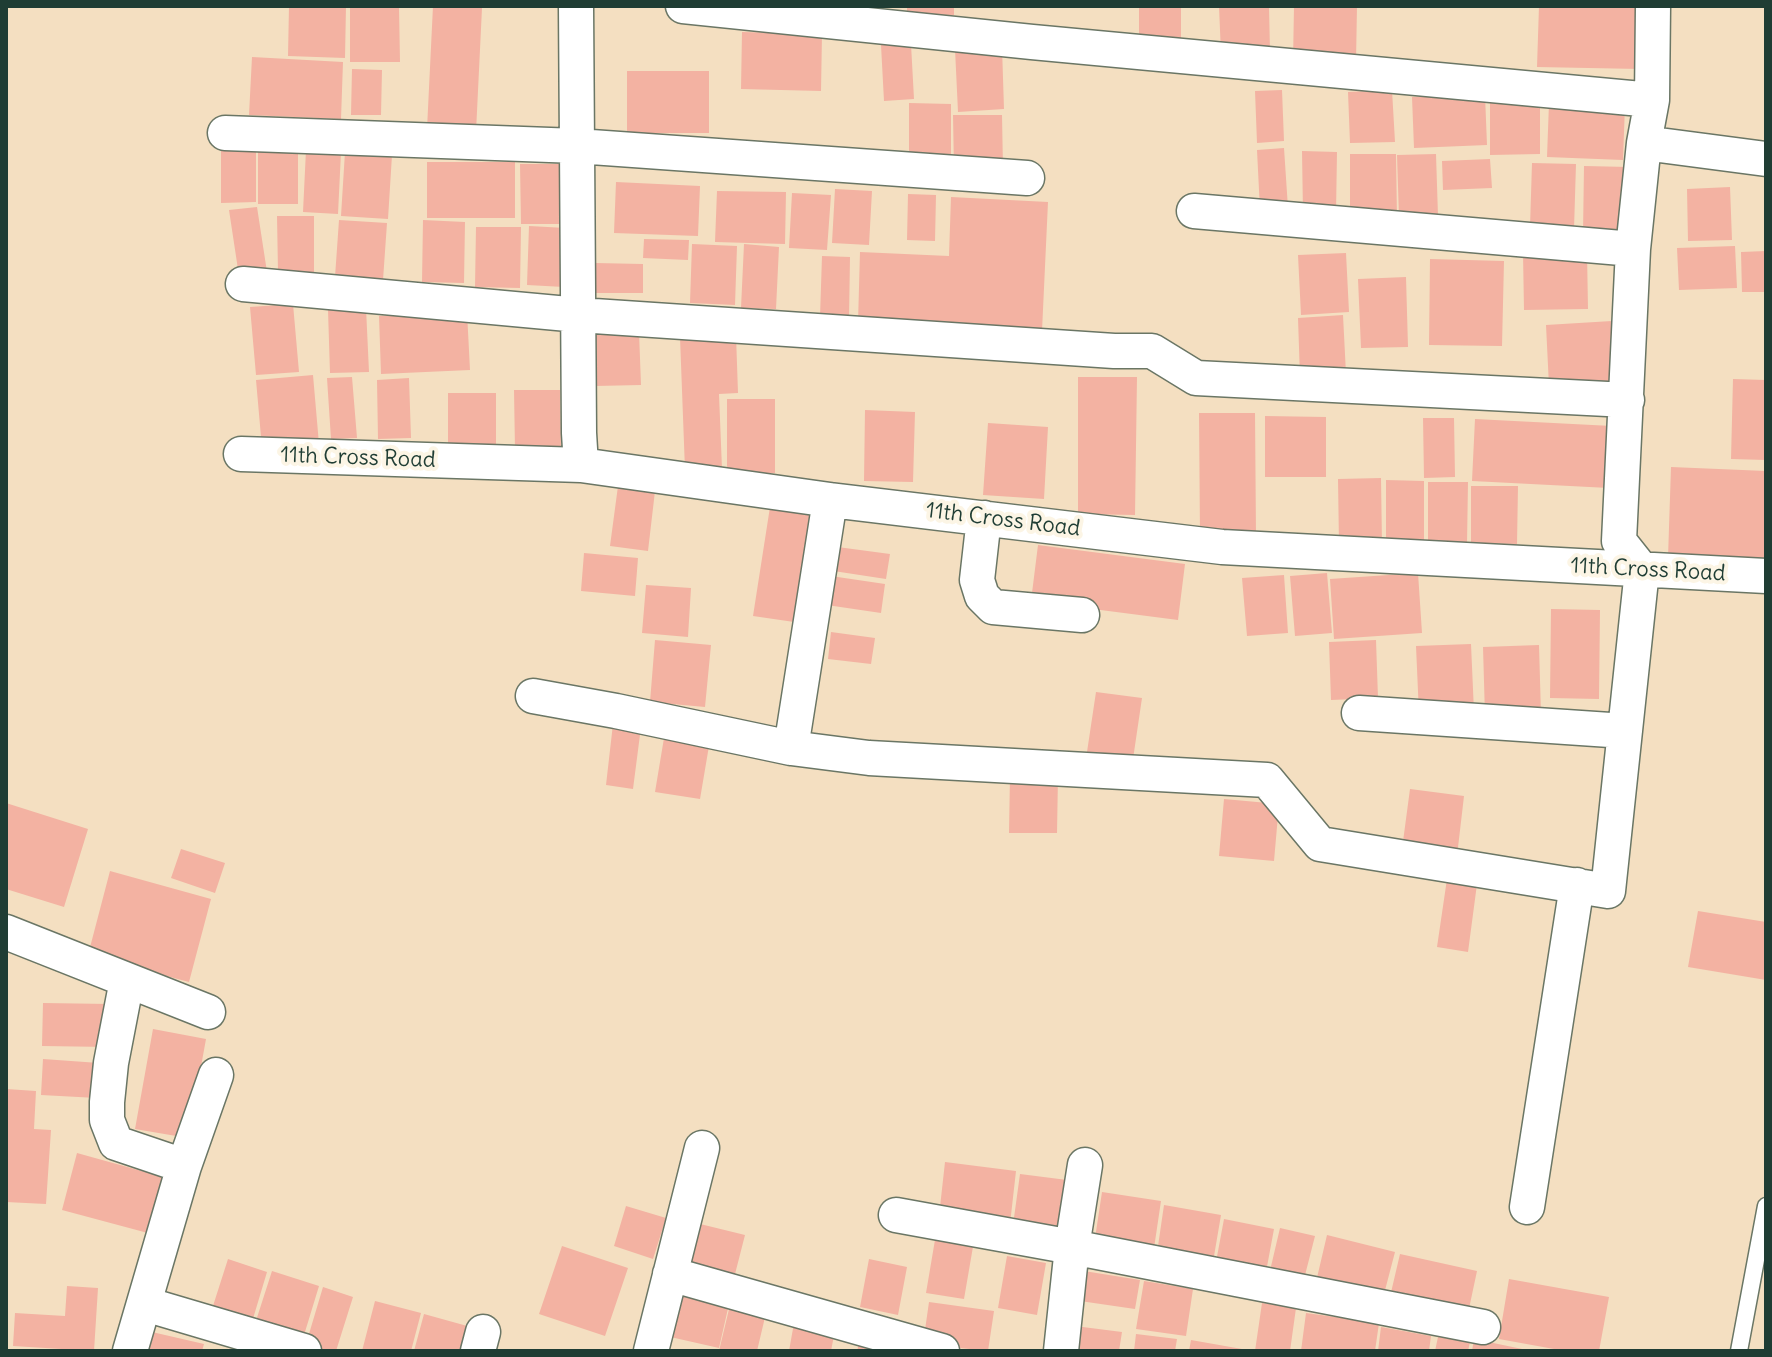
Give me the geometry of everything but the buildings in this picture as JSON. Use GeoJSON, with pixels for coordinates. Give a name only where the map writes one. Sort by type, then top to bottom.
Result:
{"type":"FeatureCollection","features":[{"type":"Feature","properties":{"kind":"street"},"geometry":{"type":"LineString","coordinates":[[576,6],[581,465]]}},
{"type":"Feature","properties":{"kind":"street"},"geometry":{"type":"LineString","coordinates":[[683,6],[1652,100]]}},
{"type":"Feature","properties":{"kind":"street"},"geometry":{"type":"LineString","coordinates":[[533,696],[791,748],[869,758],[1267,780],[1320,844],[1608,891],[1642,570],[1619,541],[1633,249],[1644,143],[1652,100],[1653,6]]}},
{"type":"Feature","properties":{"kind":"street"},"geometry":{"type":"LineString","coordinates":[[225,133],[577,146],[1027,178]]}},
{"type":"Feature","properties":{"kind":"street"},"geometry":{"type":"LineString","coordinates":[[1644,143],[1766,159]]}},
{"type":"Feature","properties":{"kind":"street"},"geometry":{"type":"LineString","coordinates":[[1194,211],[1633,249]]}},
{"type":"Feature","properties":{"kind":"street"},"geometry":{"type":"LineString","coordinates":[[243,284],[579,315],[1152,351],[1196,378],[1627,400]]}},
{"type":"Feature","properties":{"kind":"street","name":"11th Cross Road"},"geometry":{"type":"LineString","coordinates":[[241,454],[581,465],[830,500],[1222,547],[1766,576]]}},
{"type":"Feature","properties":{"kind":"street"},"geometry":{"type":"LineString","coordinates":[[791,748],[830,500]]}},
{"type":"Feature","properties":{"kind":"street"},"geometry":{"type":"LineString","coordinates":[[984,518],[977,580],[982,596],[993,607],[1082,615]]}},
{"type":"Feature","properties":{"kind":"street"},"geometry":{"type":"LineString","coordinates":[[1359,713],[1625,731]]}},
{"type":"Feature","properties":{"kind":"street"},"geometry":{"type":"LineString","coordinates":[[1527,1207],[1577,885]]}},
{"type":"Feature","properties":{"kind":"street"},"geometry":{"type":"LineString","coordinates":[[6,932],[208,1012]]}},
{"type":"Feature","properties":{"kind":"street"},"geometry":{"type":"LineString","coordinates":[[127,980],[111,1063],[107,1102],[110,1132],[116,1143],[184,1166]]}},
{"type":"Feature","properties":{"kind":"street"},"geometry":{"type":"LineString","coordinates":[[130,1351],[184,1166],[216,1075]]}},
{"type":"Feature","properties":{"kind":"street"},"geometry":{"type":"LineString","coordinates":[[651,1351],[702,1148]]}},
{"type":"Feature","properties":{"kind":"street"},"geometry":{"type":"LineString","coordinates":[[1061,1351],[1085,1165]]}},
{"type":"Feature","properties":{"kind":"street"},"geometry":{"type":"LineString","coordinates":[[896,1215],[1483,1327]]}},
{"type":"Feature","properties":{"kind":"street"},"geometry":{"type":"LineString","coordinates":[[670,1274],[942,1351]]}},
{"type":"Feature","properties":{"kind":"street"},"geometry":{"type":"LineString","coordinates":[[145,1304],[304,1351]]}},
{"type":"Feature","properties":{"kind":"lane"},"geometry":{"type":"LineString","coordinates":[[1739,1351],[1766,1206]]}}]}
